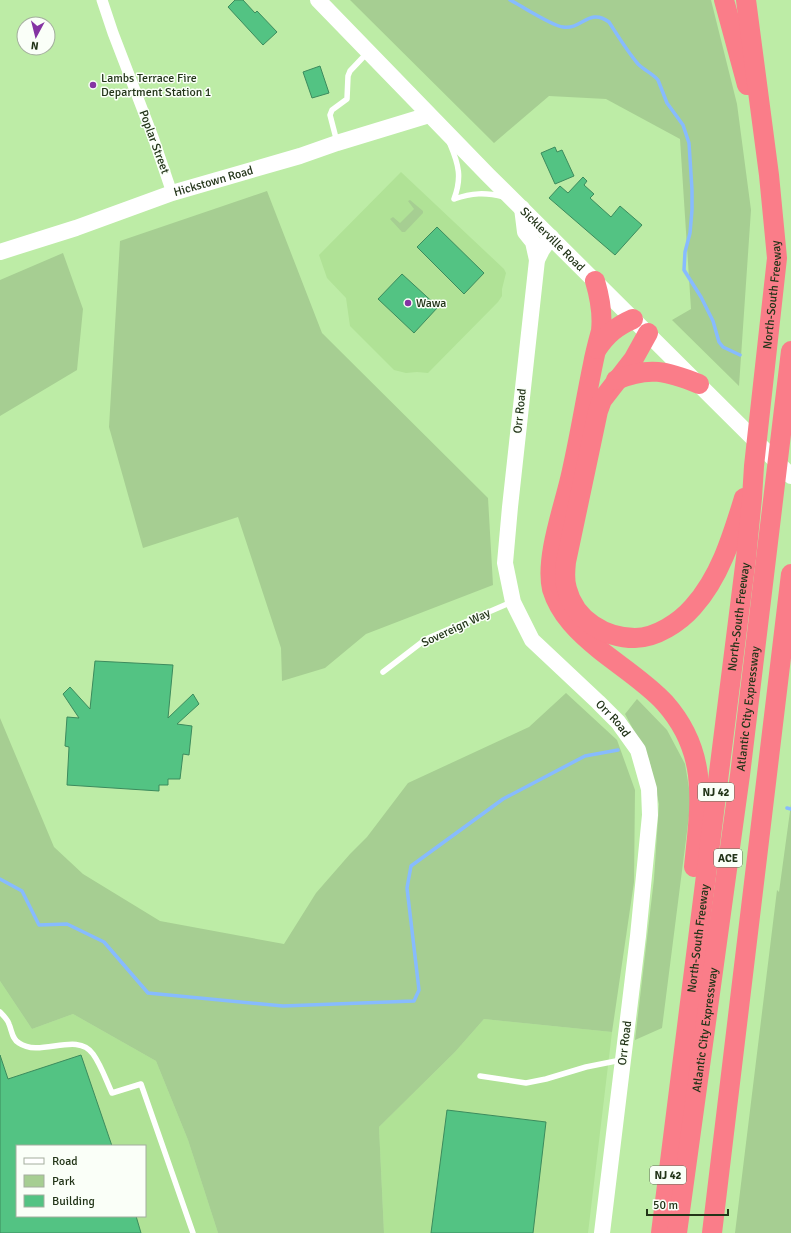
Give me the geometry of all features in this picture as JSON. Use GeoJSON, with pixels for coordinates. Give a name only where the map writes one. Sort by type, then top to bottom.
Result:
{"type":"FeatureCollection","features":[{"type":"Feature","properties":{"kind":"highway"},"geometry":{"type":"LineString","coordinates":[[724,0],[767,156]]}},
{"type":"Feature","properties":{"kind":"highway","name":"North-South Freeway"},"geometry":{"type":"LineString","coordinates":[[661,1233],[746,558],[754,466],[777,258],[767,156],[746,0]]}},
{"type":"Feature","properties":{"kind":"highway"},"geometry":{"type":"LineString","coordinates":[[595,281],[602,320],[570,478],[554,542],[551,572],[552,588],[559,607],[570,623],[585,638],[645,685],[665,703],[681,724],[692,747],[696,763],[699,778],[700,799],[679,1016],[675,1118]]}},
{"type":"Feature","properties":{"kind":"highway"},"geometry":{"type":"LineString","coordinates":[[597,349],[611,332],[620,325],[634,319]]}},
{"type":"Feature","properties":{"kind":"highway"},"geometry":{"type":"LineString","coordinates":[[648,333],[633,360],[602,400],[598,411],[566,562],[565,578],[567,590],[581,616],[596,628],[615,636],[636,638],[657,633],[676,623],[692,608],[706,590],[718,570],[733,532],[754,466]]}},
{"type":"Feature","properties":{"kind":"highway","name":"Atlantic City Expressway"},"geometry":{"type":"LineString","coordinates":[[677,1233],[739,783],[783,479],[780,444],[791,351]]}},
{"type":"Feature","properties":{"kind":"highway"},"geometry":{"type":"LineString","coordinates":[[616,380],[638,372],[658,371],[677,375],[699,384]]}},
{"type":"Feature","properties":{"kind":"highway"},"geometry":{"type":"LineString","coordinates":[[712,1233],[791,574]]}},
{"type":"Feature","properties":{"kind":"street","name":"Poplar Street"},"geometry":{"type":"LineString","coordinates":[[102,0],[113,33],[153,137],[172,193]]}},
{"type":"Feature","properties":{"kind":"street","name":"Sicklerville Road"},"geometry":{"type":"LineString","coordinates":[[318,0],[428,115],[699,384],[783,479]]}},
{"type":"Feature","properties":{"kind":"street","name":"Hickstown Road"},"geometry":{"type":"LineString","coordinates":[[0,252],[76,228],[172,193],[300,156],[428,115]]}},
{"type":"Feature","properties":{"kind":"street"},"geometry":{"type":"LineString","coordinates":[[517,204],[525,232],[533,242],[537,260]]}},
{"type":"Feature","properties":{"kind":"street","name":"Orr Road"},"geometry":{"type":"LineString","coordinates":[[551,236],[537,260],[505,563],[513,602],[532,640],[618,722],[638,750],[649,789],[650,815],[638,936],[602,1233]]}},
{"type":"Feature","properties":{"kind":"lane"},"geometry":{"type":"LineString","coordinates":[[337,143],[330,115],[332,110],[347,99],[348,76],[350,71],[368,52]]}},
{"type":"Feature","properties":{"kind":"lane"},"geometry":{"type":"LineString","coordinates":[[443,129],[457,159],[460,174],[458,189],[454,199],[476,193],[493,194],[517,204]]}},
{"type":"Feature","properties":{"kind":"lane","name":"Sovereign Way"},"geometry":{"type":"LineString","coordinates":[[383,672],[426,640],[513,602]]}},
{"type":"Feature","properties":{"kind":"lane"},"geometry":{"type":"LineString","coordinates":[[0,1012],[9,1023],[13,1036],[19,1043],[28,1047],[42,1048],[75,1044],[87,1048],[93,1054],[112,1093],[141,1084],[193,1233]]}},
{"type":"Feature","properties":{"kind":"lane"},"geometry":{"type":"LineString","coordinates":[[480,1076],[526,1083],[623,1059]]}},
{"type":"Feature","properties":{"kind":"shaded area","name":"Wawa"},"geometry":{"type":"Polygon","coordinates":[[[401,172],[504,269],[506,273],[502,296],[498,302],[428,373],[406,373],[394,370],[350,326],[346,298],[327,278],[319,255],[401,172]]]}},
{"type":"Feature","properties":{"kind":"shaded area"},"geometry":{"type":"Polygon","coordinates":[[[0,981],[32,1029],[73,1014],[156,1061],[188,1140],[218,1233],[0,1233],[0,981]]]}},
{"type":"Feature","properties":{"kind":"shaded area"},"geometry":{"type":"Polygon","coordinates":[[[484,1019],[612,1032],[588,1233],[384,1233],[379,1127],[455,1052],[484,1019]]]}},
{"type":"Feature","properties":{"kind":"green space"},"geometry":{"type":"Polygon","coordinates":[[[350,0],[711,0],[737,104],[751,210],[739,386],[672,320],[691,309],[680,139],[606,99],[549,96],[494,143],[350,0]]]}},
{"type":"Feature","properties":{"kind":"green space"},"geometry":{"type":"Polygon","coordinates":[[[267,191],[322,333],[488,498],[493,585],[366,634],[325,668],[282,681],[281,648],[238,517],[143,548],[109,427],[120,241],[267,191]]]}},
{"type":"Feature","properties":{"kind":"green space"},"geometry":{"type":"Polygon","coordinates":[[[410,200],[423,211],[423,213],[405,232],[402,232],[390,219],[393,217],[400,223],[414,209],[408,201],[410,200]]]}},
{"type":"Feature","properties":{"kind":"green space"},"geometry":{"type":"Polygon","coordinates":[[[63,253],[83,309],[77,370],[0,416],[0,280],[63,253]]]}},
{"type":"Feature","properties":{"kind":"green space"},"geometry":{"type":"Polygon","coordinates":[[[566,693],[617,740],[635,790],[634,882],[612,1032],[484,1019],[455,1052],[379,1127],[384,1233],[218,1233],[188,1140],[156,1061],[73,1014],[32,1029],[0,981],[0,718],[54,847],[83,874],[160,921],[284,944],[316,893],[367,837],[408,783],[529,727],[566,693]]]}},
{"type":"Feature","properties":{"kind":"green space"},"geometry":{"type":"Polygon","coordinates":[[[637,699],[667,730],[685,764],[691,800],[662,1028],[635,1040],[654,879],[659,804],[649,759],[625,714],[637,699]]]}},
{"type":"Feature","properties":{"kind":"green space"},"geometry":{"type":"Polygon","coordinates":[[[791,804],[791,1233],[735,1233],[777,890],[779,892],[791,804]]]}},
{"type":"Feature","properties":{"kind":"building"},"geometry":{"type":"Polygon","coordinates":[[[235,0],[243,0],[255,13],[257,11],[277,32],[263,45],[228,7],[235,0]]]}},
{"type":"Feature","properties":{"kind":"building"},"geometry":{"type":"Polygon","coordinates":[[[320,66],[329,93],[312,98],[303,72],[320,66]]]}},
{"type":"Feature","properties":{"kind":"building"},"geometry":{"type":"Polygon","coordinates":[[[555,147],[557,152],[562,150],[574,176],[555,184],[541,153],[555,147]]]}},
{"type":"Feature","properties":{"kind":"building"},"geometry":{"type":"Polygon","coordinates":[[[583,177],[587,181],[584,185],[594,194],[590,198],[611,217],[620,206],[642,225],[615,255],[549,198],[560,186],[568,193],[583,177]]]}},
{"type":"Feature","properties":{"kind":"building","name":"Wawa"},"geometry":{"type":"Polygon","coordinates":[[[437,227],[484,273],[464,294],[417,247],[437,227]]]}},
{"type":"Feature","properties":{"kind":"building","name":"Wawa"},"geometry":{"type":"Polygon","coordinates":[[[402,274],[438,307],[414,333],[378,299],[402,274]]]}},
{"type":"Feature","properties":{"kind":"building"},"geometry":{"type":"Polygon","coordinates":[[[95,661],[173,665],[168,718],[193,694],[199,704],[177,724],[192,726],[189,755],[183,754],[180,779],[168,779],[168,785],[159,785],[159,791],[67,785],[69,747],[65,746],[67,717],[79,718],[63,694],[70,687],[90,709],[95,661]]]}},
{"type":"Feature","properties":{"kind":"building"},"geometry":{"type":"Polygon","coordinates":[[[0,1055],[8,1079],[81,1055],[112,1145],[16,1145],[16,1217],[136,1217],[141,1233],[0,1233],[0,1055]]]}},
{"type":"Feature","properties":{"kind":"building"},"geometry":{"type":"Polygon","coordinates":[[[447,1110],[546,1122],[533,1233],[431,1233],[447,1110]]]}},
{"type":"Feature","properties":{"kind":"waterway"},"geometry":{"type":"LineString","coordinates":[[510,0],[545,20],[563,27],[570,27],[591,18],[602,18],[609,22],[626,49],[638,64],[658,80],[667,103],[683,125],[689,143],[692,210],[690,233],[685,252],[684,270],[701,297],[713,321],[719,342],[723,347],[740,355]]}},
{"type":"Feature","properties":{"kind":"waterway"},"geometry":{"type":"LineString","coordinates":[[0,879],[22,891],[39,925],[67,924],[104,942],[148,993],[283,1006],[414,1001],[419,990],[407,888],[411,866],[503,799],[585,756],[618,750]]}},
{"type":"Feature","properties":{"kind":"waterway"},"geometry":{"type":"LineString","coordinates":[[787,808],[791,809]]}},
{"type":"Feature","properties":{"kind":"place","name":"Lambs Terrace Fire Department Station 1"},"geometry":{"type":"Point","coordinates":[93,85]}},
{"type":"Feature","properties":{"kind":"place","name":"Wawa"},"geometry":{"type":"Point","coordinates":[408,303]}}]}
